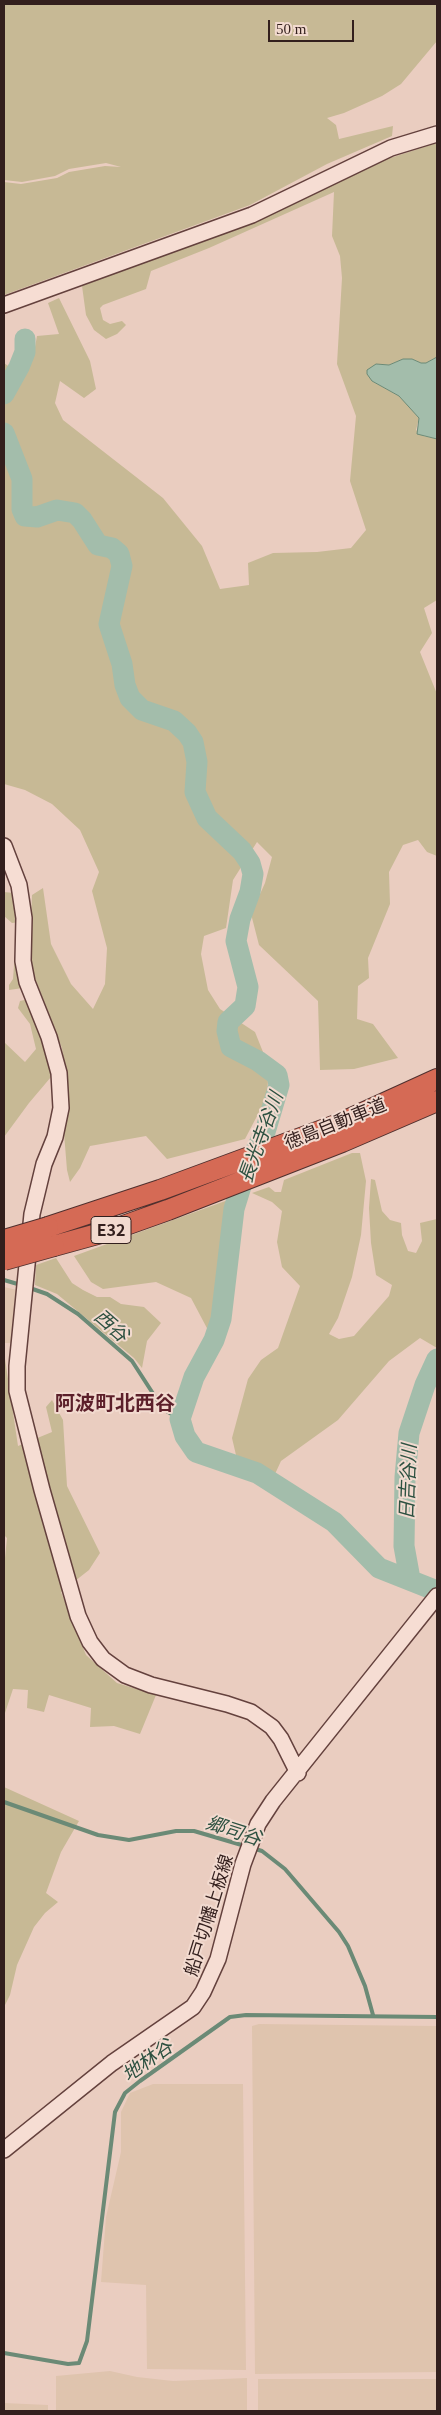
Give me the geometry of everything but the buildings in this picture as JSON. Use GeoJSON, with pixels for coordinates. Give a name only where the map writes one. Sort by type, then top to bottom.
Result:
{"type":"FeatureCollection","features":[{"type":"Feature","properties":{"kind":"highway","name":"徳島自動車道"},"geometry":{"type":"LineString","coordinates":[[4,1260],[112,1230],[168,1210],[339,1134],[437,1079]]}},
{"type":"Feature","properties":{"kind":"highway","name":"徳島自動車道"},"geometry":{"type":"LineString","coordinates":[[4,1240],[437,1101]]}},
{"type":"Feature","properties":{"kind":"street"},"geometry":{"type":"LineString","coordinates":[[4,305],[252,215],[391,148],[437,134]]}},
{"type":"Feature","properties":{"kind":"street"},"geometry":{"type":"LineString","coordinates":[[4,846],[19,884],[24,918],[24,961],[27,982],[49,1037],[59,1073],[61,1108],[55,1137],[39,1185],[32,1214],[17,1366],[17,1390],[22,1415],[78,1616],[90,1642],[103,1659],[125,1675],[151,1685],[251,1712],[272,1727],[281,1739],[298,1773]]}},
{"type":"Feature","properties":{"kind":"street","name":"船戸切幡上板線"},"geometry":{"type":"LineString","coordinates":[[4,2150],[112,2063],[193,2007],[203,1992],[218,1959],[258,1824],[273,1801],[298,1773],[437,1597]]}},
{"type":"Feature","properties":{"kind":"shaded area"},"geometry":{"type":"Polygon","coordinates":[[[4,4],[437,4],[437,41],[401,84],[382,96],[344,113],[327,118],[336,125],[339,139],[393,126],[392,136],[327,164],[250,205],[4,295],[4,182],[21,184],[57,178],[69,172],[105,166],[121,167],[106,163],[69,169],[55,176],[22,182],[4,180],[4,4]]]}},
{"type":"Feature","properties":{"kind":"shaded area"},"geometry":{"type":"Polygon","coordinates":[[[437,143],[437,357],[426,363],[412,359],[403,359],[389,365],[376,364],[372,381],[399,396],[408,405],[419,418],[416,430],[424,436],[437,439],[437,600],[424,608],[432,633],[420,652],[437,694],[437,856],[427,852],[418,840],[403,845],[389,872],[390,904],[368,958],[369,978],[358,986],[357,1019],[373,1024],[398,1058],[354,1069],[320,1070],[318,1001],[259,945],[251,914],[265,883],[272,857],[257,842],[233,880],[226,928],[204,936],[201,954],[208,990],[220,1009],[255,1032],[265,1057],[268,1080],[267,1097],[245,1139],[167,1159],[146,1136],[90,1146],[80,1168],[70,1182],[67,1170],[64,1133],[68,1104],[62,1048],[33,973],[30,943],[32,895],[43,888],[51,944],[71,984],[93,1009],[105,984],[107,948],[92,891],[99,872],[80,830],[52,804],[25,790],[4,784],[4,363],[21,375],[33,358],[37,336],[59,334],[48,303],[59,298],[90,361],[96,389],[84,398],[60,381],[55,403],[63,420],[163,498],[202,546],[220,589],[249,585],[248,563],[273,553],[317,552],[351,548],[366,530],[350,481],[356,416],[337,364],[342,278],[340,256],[332,236],[334,192],[209,248],[151,271],[146,289],[103,305],[100,308],[103,320],[110,324],[122,321],[126,325],[117,334],[106,339],[94,330],[86,315],[82,286],[259,218],[387,159],[437,143]]]}},
{"type":"Feature","properties":{"kind":"shaded area"},"geometry":{"type":"Polygon","coordinates":[[[437,357],[437,439],[417,434],[419,418],[399,396],[372,381],[367,374],[367,370],[376,364],[389,365],[403,359],[412,359],[426,363],[437,357]]]}},
{"type":"Feature","properties":{"kind":"shaded area"},"geometry":{"type":"Polygon","coordinates":[[[4,892],[14,893],[20,922],[12,923],[4,916],[4,892]]]}},
{"type":"Feature","properties":{"kind":"shaded area"},"geometry":{"type":"Polygon","coordinates":[[[19,947],[23,988],[9,990],[9,985],[13,979],[15,952],[19,947]]]}},
{"type":"Feature","properties":{"kind":"shaded area"},"geometry":{"type":"Polygon","coordinates":[[[29,999],[49,1057],[51,1077],[4,1137],[4,1042],[25,1062],[36,1049],[30,1024],[18,1008],[20,1001],[29,999]]]}},
{"type":"Feature","properties":{"kind":"shaded area"},"geometry":{"type":"Polygon","coordinates":[[[352,1153],[360,1153],[366,1181],[361,1235],[352,1277],[338,1318],[329,1334],[339,1339],[354,1336],[389,1296],[392,1285],[376,1275],[371,1243],[369,1208],[371,1179],[375,1180],[382,1211],[390,1220],[401,1223],[402,1235],[408,1251],[416,1253],[422,1241],[420,1223],[437,1219],[437,1348],[420,1338],[389,1361],[338,1420],[281,1461],[275,1474],[236,1455],[232,1438],[248,1379],[261,1360],[278,1348],[300,1286],[282,1267],[277,1242],[282,1211],[272,1202],[252,1193],[269,1187],[275,1192],[281,1192],[284,1180],[352,1153]]]}},
{"type":"Feature","properties":{"kind":"shaded area"},"geometry":{"type":"Polygon","coordinates":[[[228,1200],[216,1310],[209,1332],[191,1298],[156,1282],[103,1289],[91,1282],[74,1256],[228,1200]]]}},
{"type":"Feature","properties":{"kind":"shaded area"},"geometry":{"type":"Polygon","coordinates":[[[56,1258],[72,1283],[83,1290],[97,1297],[110,1297],[121,1304],[144,1307],[161,1323],[147,1341],[142,1368],[134,1358],[57,1294],[35,1285],[36,1265],[56,1258]]]}},
{"type":"Feature","properties":{"kind":"shaded area"},"geometry":{"type":"Polygon","coordinates":[[[4,1287],[17,1290],[11,1343],[4,1343],[4,1287]]]}},
{"type":"Feature","properties":{"kind":"shaded area"},"geometry":{"type":"Polygon","coordinates":[[[4,1352],[18,1446],[52,1432],[46,1407],[52,1400],[63,1420],[67,1486],[100,1553],[89,1570],[61,1592],[86,1655],[117,1683],[156,1695],[140,1734],[114,1726],[90,1727],[91,1708],[49,1695],[44,1712],[27,1708],[28,1690],[13,1689],[4,1716],[4,1568],[7,1538],[4,1535],[4,1352]]]}},
{"type":"Feature","properties":{"kind":"shaded area"},"geometry":{"type":"Polygon","coordinates":[[[4,1787],[79,1821],[61,1852],[46,1893],[58,1902],[45,1913],[34,1927],[17,1965],[10,1995],[4,2007],[4,1787]]]}},
{"type":"Feature","properties":{"kind":"shaded area"},"geometry":{"type":"Polygon","coordinates":[[[259,2024],[437,2026],[437,2372],[255,2374],[252,2026],[259,2024]]]}},
{"type":"Feature","properties":{"kind":"shaded area"},"geometry":{"type":"Polygon","coordinates":[[[153,2084],[243,2084],[246,2370],[147,2369],[146,2285],[101,2282],[106,2217],[121,2152],[121,2112],[130,2093],[153,2084]]]}},
{"type":"Feature","properties":{"kind":"shaded area"},"geometry":{"type":"Polygon","coordinates":[[[110,2371],[137,2377],[173,2381],[247,2378],[247,2411],[56,2411],[56,2376],[110,2371]]]}},
{"type":"Feature","properties":{"kind":"shaded area"},"geometry":{"type":"Polygon","coordinates":[[[258,2379],[437,2379],[437,2411],[258,2411],[258,2379]]]}},
{"type":"Feature","properties":{"kind":"shaded area"},"geometry":{"type":"Polygon","coordinates":[[[4,2403],[48,2405],[48,2411],[4,2411],[4,2403]]]}},
{"type":"Feature","properties":{"kind":"waterway","name":"長光寺谷川"},"geometry":{"type":"LineString","coordinates":[[4,394],[25,352],[25,339]]}},
{"type":"Feature","properties":{"kind":"waterway","name":"長光寺谷川"},"geometry":{"type":"LineString","coordinates":[[4,433],[22,479],[22,509],[25,516],[37,517],[57,510],[75,513],[82,520],[98,545],[112,548],[119,554],[122,566],[109,624],[122,664],[125,685],[130,698],[142,710],[174,721],[187,733],[193,742],[197,762],[195,792],[207,818],[242,851],[250,863],[253,874],[250,892],[240,919],[236,941],[248,987],[245,1006],[228,1022],[227,1031],[231,1047],[258,1061],[277,1075],[279,1085],[265,1132],[246,1170],[234,1209],[221,1319],[214,1340],[194,1377],[180,1419],[185,1436],[196,1452],[257,1473],[334,1522],[379,1568],[437,1591]]}},
{"type":"Feature","properties":{"kind":"waterway","name":"西谷"},"geometry":{"type":"LineString","coordinates":[[4,1280],[21,1285]]}},
{"type":"Feature","properties":{"kind":"waterway","name":"西谷"},"geometry":{"type":"LineString","coordinates":[[27,1287],[47,1294],[78,1314],[132,1361],[163,1409],[180,1419]]}},
{"type":"Feature","properties":{"kind":"waterway","name":"日吉谷川"},"geometry":{"type":"LineString","coordinates":[[410,1579],[404,1546],[405,1477],[409,1433],[425,1385],[437,1359]]}},
{"type":"Feature","properties":{"kind":"waterway","name":"郷司谷"},"geometry":{"type":"LineString","coordinates":[[4,1802],[98,1835],[129,1840],[176,1831],[194,1831],[245,1846]]}},
{"type":"Feature","properties":{"kind":"waterway","name":"郷司谷"},"geometry":{"type":"LineString","coordinates":[[252,1848],[262,1851],[285,1869],[339,1932],[348,1946],[365,1986],[373,2015]]}},
{"type":"Feature","properties":{"kind":"waterway","name":"地林谷"},"geometry":{"type":"LineString","coordinates":[[4,2353],[68,2364],[79,2363],[87,2341],[115,2112],[125,2093],[140,2081],[230,2017],[246,2015],[437,2017]]}},
{"type":"Feature","properties":{"kind":"district","name":"阿波町北西谷"},"geometry":{"type":"Point","coordinates":[115,1402]}}]}
